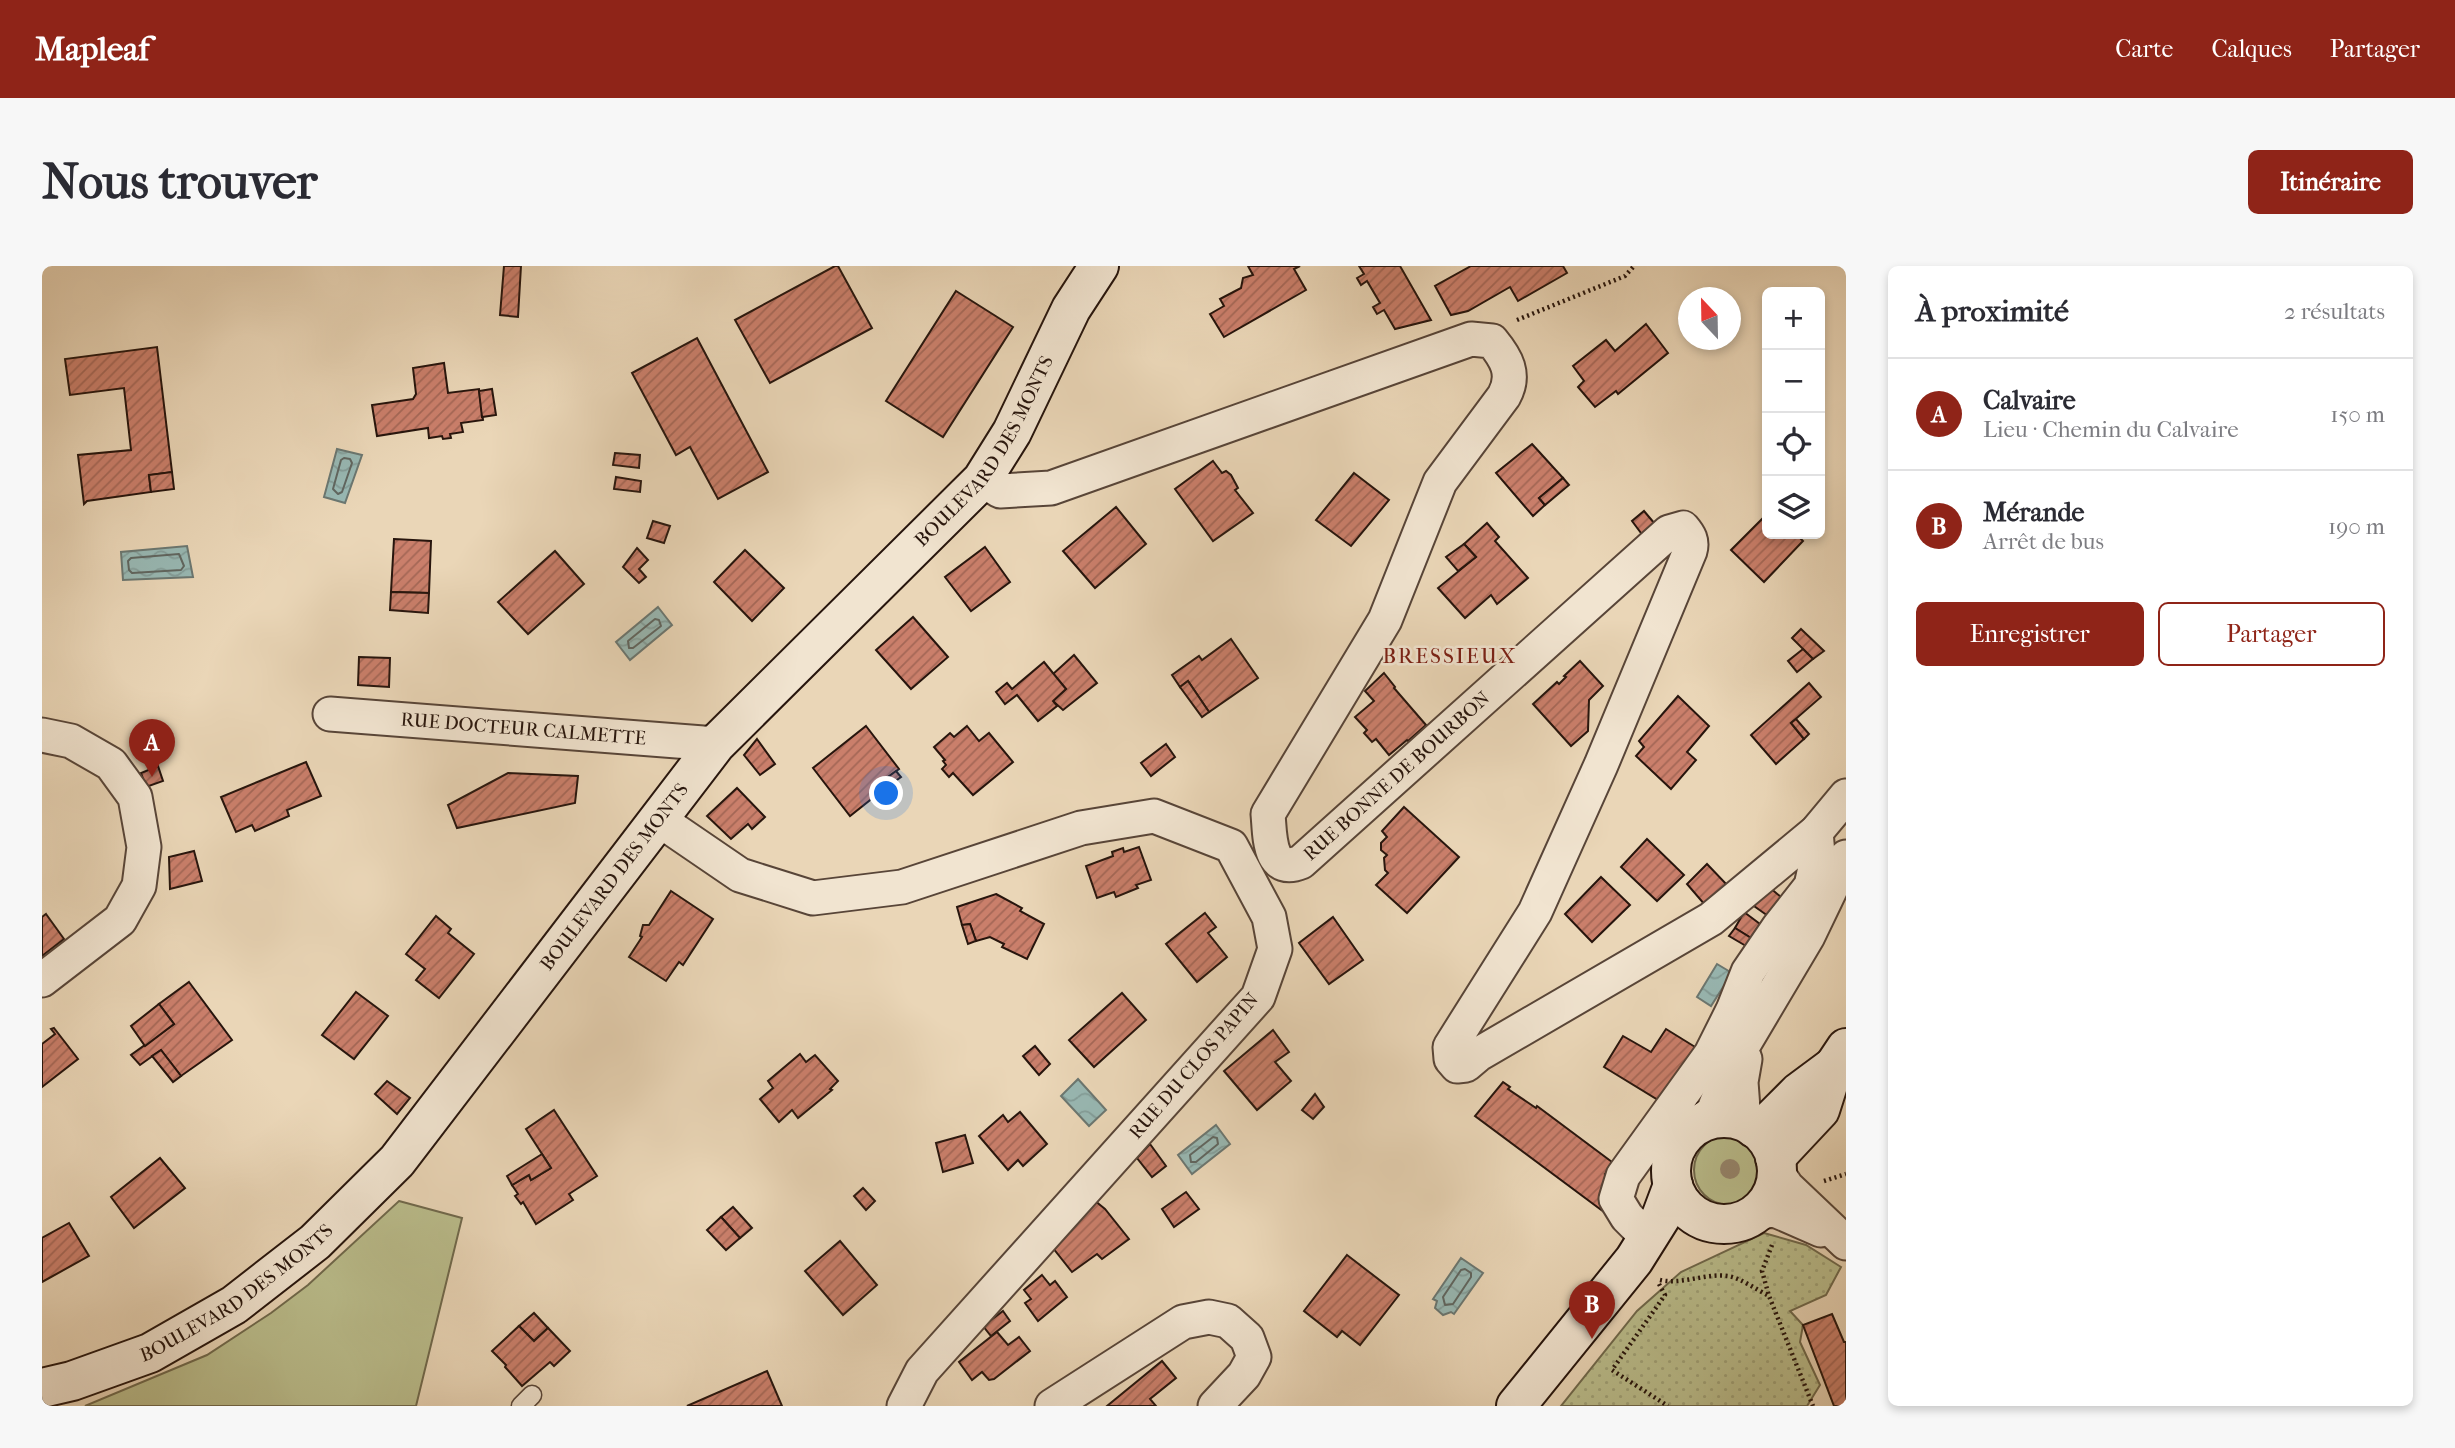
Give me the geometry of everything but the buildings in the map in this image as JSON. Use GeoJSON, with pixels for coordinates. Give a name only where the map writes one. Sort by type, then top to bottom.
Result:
{"type":"FeatureCollection","features":[{"type":"Feature","properties":{"kind":"street","name":"BOULEVARD DES MONTS"},"geometry":{"type":"LineString","coordinates":[[42,1388],[72,1381],[150,1353],[234,1306],[315,1242],[397,1161],[716,744],[982,480],[1012,432],[1071,309],[1099,266]]}},
{"type":"Feature","properties":{"kind":"street"},"geometry":{"type":"LineString","coordinates":[[982,480],[1000,491],[1051,488],[1471,339]]}},
{"type":"Feature","properties":{"kind":"street","name":"RUE BONNE DE BOURBON"},"geometry":{"type":"LineString","coordinates":[[1471,339],[1492,341],[1504,357],[1510,374],[1508,388],[1440,482],[1385,620],[1268,814],[1270,849],[1280,863],[1292,866],[1301,862],[1669,532],[1683,528],[1691,539],[1690,551],[1601,765],[1535,912],[1450,1047],[1451,1059],[1457,1066],[1466,1065],[1479,1054],[1711,919],[1816,832],[1846,796]]}},
{"type":"Feature","properties":{"kind":"street","name":"RUE DOCTEUR CALMETTE"},"geometry":{"type":"LineString","coordinates":[[330,714],[716,744]]}},
{"type":"Feature","properties":{"kind":"street"},"geometry":{"type":"LineString","coordinates":[[42,735],[71,741],[111,764],[135,797],[144,846],[139,886],[120,920],[42,980]]}},
{"type":"Feature","properties":{"kind":"street","name":"RUE DU CLOS PAPIN"},"geometry":{"type":"LineString","coordinates":[[658,819],[740,875],[813,898],[902,887],[1081,828],[1154,816],[1231,846],[1269,917],[1275,949],[1258,997],[922,1371],[904,1406]]}},
{"type":"Feature","properties":{"kind":"street"},"geometry":{"type":"LineString","coordinates":[[1641,1249],[1616,1199],[1623,1176],[1711,1054],[1734,1010],[1748,972],[1811,886],[1818,854],[1816,832]]}},
{"type":"Feature","properties":{"kind":"street"},"geometry":{"type":"LineString","coordinates":[[1252,886],[1270,849]]}},
{"type":"Feature","properties":{"kind":"street"},"geometry":{"type":"LineString","coordinates":[[1767,1223],[1743,1220],[1727,1224],[1700,1219],[1681,1203],[1673,1185],[1671,1168],[1675,1151],[1684,1137],[1713,1112],[1732,1064],[1808,936],[1846,857]]}},
{"type":"Feature","properties":{"kind":"street"},"geometry":{"type":"LineString","coordinates":[[1746,1043],[1741,1082],[1749,1125]]}},
{"type":"Feature","properties":{"kind":"street"},"geometry":{"type":"LineString","coordinates":[[1749,1125],[1770,1121],[1840,1057]]}},
{"type":"Feature","properties":{"kind":"street"},"geometry":{"type":"LineString","coordinates":[[1767,1223],[1768,1200],[1774,1187],[1776,1165],[1820,1110],[1840,1057]]}},
{"type":"Feature","properties":{"kind":"street"},"geometry":{"type":"LineString","coordinates":[[1696,1126],[1728,1118],[1749,1125],[1771,1147],[1787,1187],[1844,1242]]}},
{"type":"Feature","properties":{"kind":"street"},"geometry":{"type":"LineString","coordinates":[[1516,1406],[1641,1249],[1661,1217],[1673,1185]]}},
{"type":"Feature","properties":{"kind":"street"},"geometry":{"type":"LineString","coordinates":[[1767,1223],[1774,1210],[1844,1242]]}},
{"type":"Feature","properties":{"kind":"street"},"geometry":{"type":"LineString","coordinates":[[1641,1249],[1676,1228],[1700,1219]]}},
{"type":"Feature","properties":{"kind":"street"},"geometry":{"type":"LineString","coordinates":[[1052,1406],[1183,1322],[1209,1317],[1228,1321],[1247,1338],[1254,1357],[1244,1375],[1215,1406]]}},
{"type":"Feature","properties":{"kind":"path"},"geometry":{"type":"LineString","coordinates":[[1471,339],[1625,276],[1634,266]]}},
{"type":"Feature","properties":{"kind":"path"},"geometry":{"type":"LineString","coordinates":[[1767,1223],[1762,1271],[1769,1296],[1813,1406]]}},
{"type":"Feature","properties":{"kind":"path"},"geometry":{"type":"LineString","coordinates":[[1668,1406],[1612,1370],[1665,1295],[1657,1280],[1673,1283],[1688,1278],[1729,1276],[1769,1296]]}},
{"type":"Feature","properties":{"kind":"green space"},"geometry":{"type":"Polygon","coordinates":[[[1729,1135],[1748,1141],[1758,1151],[1764,1170],[1758,1189],[1748,1199],[1729,1205],[1710,1199],[1700,1189],[1694,1170],[1700,1151],[1710,1141],[1729,1135]]]}},
{"type":"Feature","properties":{"kind":"green space"},"geometry":{"type":"Polygon","coordinates":[[[399,1201],[462,1218],[416,1406],[85,1406],[207,1355],[308,1285],[399,1201]]]}},
{"type":"Feature","properties":{"kind":"green space"},"geometry":{"type":"Polygon","coordinates":[[[1764,1233],[1806,1245],[1841,1267],[1826,1295],[1790,1311],[1803,1325],[1800,1342],[1820,1385],[1807,1406],[1561,1406],[1637,1311],[1681,1272],[1764,1233]]]}},
{"type":"Feature","properties":{"kind":"water"},"geometry":{"type":"Polygon","coordinates":[[[337,449],[362,455],[345,503],[324,497],[337,449]]]}},
{"type":"Feature","properties":{"kind":"water"},"geometry":{"type":"Polygon","coordinates":[[[187,546],[193,577],[123,580],[121,552],[187,546]]]}},
{"type":"Feature","properties":{"kind":"water"},"geometry":{"type":"Polygon","coordinates":[[[658,607],[672,625],[630,660],[616,642],[658,607]]]}},
{"type":"Feature","properties":{"kind":"water"},"geometry":{"type":"Polygon","coordinates":[[[1717,964],[1732,973],[1711,1006],[1697,997],[1717,964]]]}},
{"type":"Feature","properties":{"kind":"water"},"geometry":{"type":"Polygon","coordinates":[[[1078,1079],[1106,1110],[1089,1126],[1061,1096],[1078,1079]]]}},
{"type":"Feature","properties":{"kind":"water"},"geometry":{"type":"Polygon","coordinates":[[[1216,1125],[1230,1144],[1192,1174],[1178,1155],[1216,1125]]]}},
{"type":"Feature","properties":{"kind":"water"},"geometry":{"type":"Polygon","coordinates":[[[1461,1258],[1483,1273],[1454,1314],[1451,1312],[1443,1315],[1435,1308],[1437,1301],[1433,1299],[1461,1258]]]}},
{"type":"Feature","properties":{"kind":"place","name":"Calvaire"},"geometry":{"type":"Point","coordinates":[152,777]}},
{"type":"Feature","properties":{"kind":"place","name":"Mérande"},"geometry":{"type":"Point","coordinates":[1592,1339]}},
{"type":"Feature","properties":{"kind":"district","name":"BRESSIEUX"},"geometry":{"type":"Point","coordinates":[1450,656]}}]}
